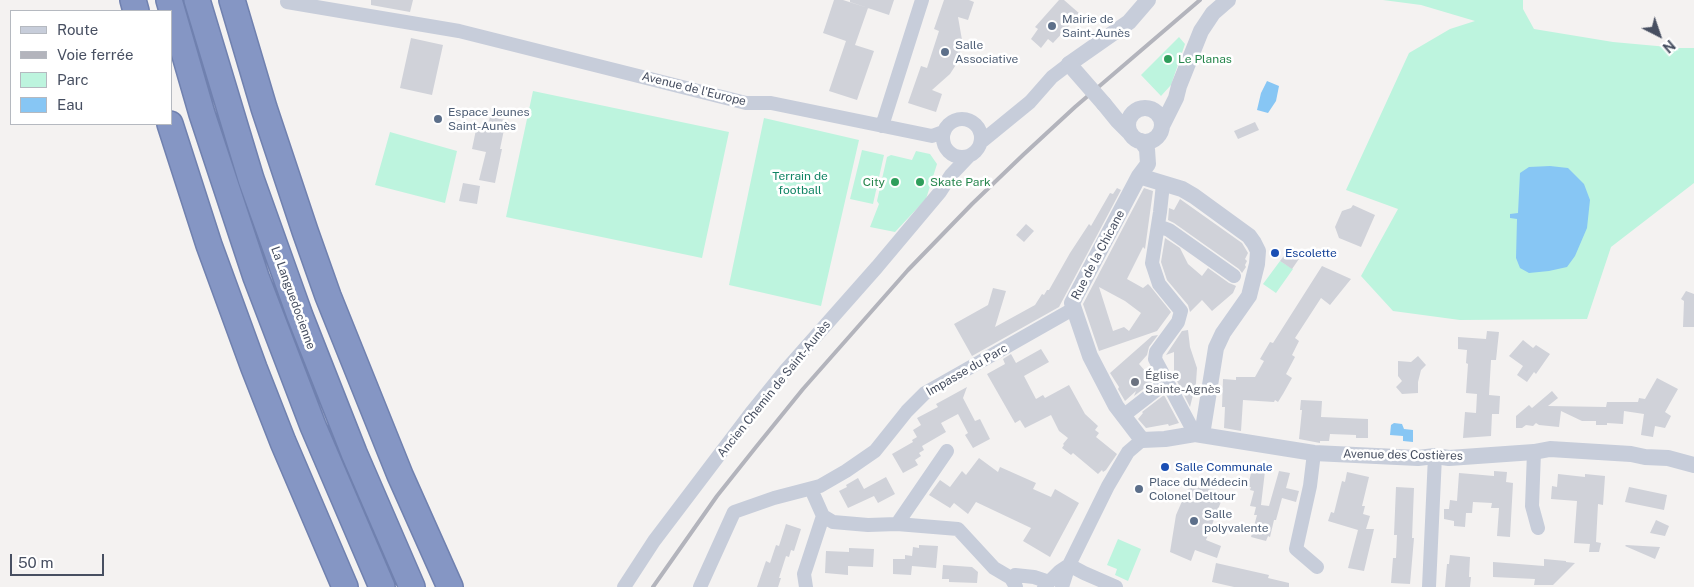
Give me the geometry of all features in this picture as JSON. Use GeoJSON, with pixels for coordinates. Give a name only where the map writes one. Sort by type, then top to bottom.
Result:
{"type":"FeatureCollection","features":[{"type":"Feature","properties":{"kind":"highway","name":"La Languedocienne"},"geometry":{"type":"LineString","coordinates":[[197,0],[251,179],[300,316],[354,453],[412,587]]}},
{"type":"Feature","properties":{"kind":"highway"},"geometry":{"type":"LineString","coordinates":[[232,0],[264,108],[304,231],[328,296],[400,475],[450,587]]}},
{"type":"Feature","properties":{"kind":"highway"},"geometry":{"type":"LineString","coordinates":[[172,10],[202,114],[256,277],[313,426],[382,587]]}},
{"type":"Feature","properties":{"kind":"highway"},"geometry":{"type":"LineString","coordinates":[[170,125],[209,245],[254,368],[283,442],[345,587]]}},
{"type":"Feature","properties":{"kind":"street"},"geometry":{"type":"LineString","coordinates":[[878,126],[913,0]]}},
{"type":"Feature","properties":{"kind":"street"},"geometry":{"type":"LineString","coordinates":[[878,126],[922,0]]}},
{"type":"Feature","properties":{"kind":"street"},"geometry":{"type":"LineString","coordinates":[[980,135],[998,128],[1030,102],[1052,77],[1129,22],[1148,0]]}},
{"type":"Feature","properties":{"kind":"street"},"geometry":{"type":"LineString","coordinates":[[1069,64],[1117,120],[1135,136],[1152,140],[1161,130],[1176,98],[1201,31],[1213,13],[1228,0]]}},
{"type":"Feature","properties":{"kind":"street","name":"Avenue de l'Europe"},"geometry":{"type":"LineString","coordinates":[[287,2],[459,31],[746,103],[771,103],[878,126],[937,134]]}},
{"type":"Feature","properties":{"kind":"street"},"geometry":{"type":"LineString","coordinates":[[1106,105],[1120,111],[1142,109],[1162,102],[1179,86]]}},
{"type":"Feature","properties":{"kind":"street"},"geometry":{"type":"LineString","coordinates":[[1142,109],[1158,115],[1161,130],[1158,226],[1152,263],[1159,284],[1181,311],[1178,322],[1156,352],[1155,358],[1199,434]]}},
{"type":"Feature","properties":{"kind":"street"},"geometry":{"type":"LineString","coordinates":[[1135,136],[1129,120],[1142,109]]}},
{"type":"Feature","properties":{"kind":"street"},"geometry":{"type":"LineString","coordinates":[[948,152],[963,158],[974,153],[980,135],[975,123],[962,118],[951,122],[937,134],[948,152],[951,175]]}},
{"type":"Feature","properties":{"kind":"street","name":"Rue de la Chicane"},"geometry":{"type":"LineString","coordinates":[[1135,136],[1148,149],[1148,164],[1073,299],[1073,309],[1090,356],[1116,406],[1142,440]]}},
{"type":"Feature","properties":{"kind":"street","name":"Ancien Chemin de Saint-Aunès"},"geometry":{"type":"LineString","coordinates":[[624,587],[654,541],[751,413],[785,371],[877,267],[940,192],[951,175],[969,156]]}},
{"type":"Feature","properties":{"kind":"street"},"geometry":{"type":"LineString","coordinates":[[1140,176],[1182,189],[1248,236],[1258,251],[1257,264],[1249,296],[1223,333],[1216,348],[1199,434]]}},
{"type":"Feature","properties":{"kind":"street"},"geometry":{"type":"LineString","coordinates":[[1158,226],[1169,230],[1234,276]]}},
{"type":"Feature","properties":{"kind":"street","name":"Impasse du Parc"},"geometry":{"type":"LineString","coordinates":[[700,587],[734,512],[774,498],[812,489],[846,471],[875,451],[907,411],[925,393],[1073,309]]}},
{"type":"Feature","properties":{"kind":"street"},"geometry":{"type":"LineString","coordinates":[[1123,416],[1168,382]]}},
{"type":"Feature","properties":{"kind":"street","name":"Avenue des Costières"},"geometry":{"type":"LineString","coordinates":[[1142,440],[1199,434],[1314,453],[1418,458],[1435,456],[1449,458],[1534,452],[1550,449],[1618,452],[1645,458],[1668,458],[1694,465]]}},
{"type":"Feature","properties":{"kind":"street"},"geometry":{"type":"LineString","coordinates":[[1062,587],[1070,565],[1108,486],[1128,452],[1142,440]]}},
{"type":"Feature","properties":{"kind":"street"},"geometry":{"type":"LineString","coordinates":[[897,524],[947,452]]}},
{"type":"Feature","properties":{"kind":"street"},"geometry":{"type":"LineString","coordinates":[[1534,452],[1532,506],[1538,528]]}},
{"type":"Feature","properties":{"kind":"street"},"geometry":{"type":"LineString","coordinates":[[1314,453],[1310,486],[1296,549],[1318,567]]}},
{"type":"Feature","properties":{"kind":"street"},"geometry":{"type":"LineString","coordinates":[[1429,587],[1435,456]]}},
{"type":"Feature","properties":{"kind":"street"},"geometry":{"type":"LineString","coordinates":[[812,489],[823,516],[833,522],[868,525],[897,524],[958,530],[994,568],[1014,582],[1015,575],[1034,577],[1046,584],[1060,571],[1070,565]]}},
{"type":"Feature","properties":{"kind":"street"},"geometry":{"type":"LineString","coordinates":[[806,587],[804,574],[823,516]]}},
{"type":"Feature","properties":{"kind":"street"},"geometry":{"type":"LineString","coordinates":[[1070,565],[1116,587]]}},
{"type":"Feature","properties":{"kind":"green space"},"geometry":{"type":"Polygon","coordinates":[[[1383,0],[1523,0],[1523,9],[1534,29],[1613,42],[1694,48],[1694,183],[1611,247],[1587,319],[1460,320],[1393,311],[1361,276],[1398,209],[1346,190],[1409,53],[1450,29],[1475,21],[1421,5],[1383,0]]]}},
{"type":"Feature","properties":{"kind":"green space","name":"Le Planas"},"geometry":{"type":"Polygon","coordinates":[[[1179,37],[1185,44],[1171,85],[1161,96],[1141,75],[1179,37]]]}},
{"type":"Feature","properties":{"kind":"green space"},"geometry":{"type":"Polygon","coordinates":[[[533,91],[729,132],[702,258],[506,217],[533,91]]]}},
{"type":"Feature","properties":{"kind":"green space","name":"Terrain de football"},"geometry":{"type":"Polygon","coordinates":[[[764,118],[859,140],[821,306],[729,285],[764,118]]]}},
{"type":"Feature","properties":{"kind":"green space"},"geometry":{"type":"Polygon","coordinates":[[[390,132],[457,151],[445,203],[375,185],[390,132]]]}},
{"type":"Feature","properties":{"kind":"green space"},"geometry":{"type":"Polygon","coordinates":[[[862,150],[884,155],[873,204],[850,199],[862,150]]]}},
{"type":"Feature","properties":{"kind":"green space","name":"Skate Park"},"geometry":{"type":"Polygon","coordinates":[[[916,151],[930,154],[937,164],[926,199],[895,232],[870,227],[879,204],[877,201],[887,157],[891,155],[912,160],[916,151]]]}},
{"type":"Feature","properties":{"kind":"green space"},"geometry":{"type":"Polygon","coordinates":[[[1280,261],[1293,269],[1276,293],[1263,284],[1280,261]]]}},
{"type":"Feature","properties":{"kind":"green space"},"geometry":{"type":"Polygon","coordinates":[[[1118,539],[1141,549],[1128,581],[1115,575],[1117,569],[1107,565],[1118,539]]]}},
{"type":"Feature","properties":{"kind":"water"},"geometry":{"type":"Polygon","coordinates":[[[1267,81],[1279,86],[1276,101],[1268,113],[1257,110],[1261,93],[1267,81]]]}},
{"type":"Feature","properties":{"kind":"water"},"geometry":{"type":"Polygon","coordinates":[[[1550,166],[1568,168],[1584,184],[1590,200],[1587,228],[1575,256],[1567,267],[1529,273],[1520,268],[1516,258],[1517,219],[1510,218],[1510,214],[1518,213],[1520,173],[1529,167],[1550,166]]]}},
{"type":"Feature","properties":{"kind":"water"},"geometry":{"type":"Polygon","coordinates":[[[1394,423],[1402,424],[1404,429],[1413,430],[1413,442],[1403,441],[1403,436],[1390,435],[1391,425],[1394,423]]]}},
{"type":"Feature","properties":{"kind":"building"},"geometry":{"type":"Polygon","coordinates":[[[371,0],[413,0],[410,12],[371,5],[371,0]]]}},
{"type":"Feature","properties":{"kind":"building"},"geometry":{"type":"Polygon","coordinates":[[[834,0],[843,0],[868,8],[855,45],[874,51],[857,100],[829,91],[846,41],[823,33],[834,0]]]}},
{"type":"Feature","properties":{"kind":"building"},"geometry":{"type":"Polygon","coordinates":[[[850,0],[894,0],[889,15],[850,2],[850,0]]]}},
{"type":"Feature","properties":{"kind":"building"},"geometry":{"type":"Polygon","coordinates":[[[944,0],[969,0],[974,2],[968,20],[958,17],[962,40],[959,60],[950,74],[932,90],[942,94],[936,112],[908,103],[921,66],[927,68],[939,31],[934,29],[944,0]]]}},
{"type":"Feature","properties":{"kind":"building"},"geometry":{"type":"Polygon","coordinates":[[[1059,0],[1064,0],[1080,14],[1053,43],[1048,39],[1041,48],[1031,39],[1038,29],[1035,27],[1059,0]]]}},
{"type":"Feature","properties":{"kind":"building"},"geometry":{"type":"Polygon","coordinates":[[[411,38],[443,45],[432,95],[400,88],[411,38]]]}},
{"type":"Feature","properties":{"kind":"building"},"geometry":{"type":"Polygon","coordinates":[[[490,117],[506,120],[495,183],[479,180],[486,152],[472,149],[477,125],[487,127],[490,117]]]}},
{"type":"Feature","properties":{"kind":"building"},"geometry":{"type":"Polygon","coordinates":[[[1255,122],[1259,130],[1238,139],[1234,131],[1255,122]]]}},
{"type":"Feature","properties":{"kind":"building"},"geometry":{"type":"Polygon","coordinates":[[[463,183],[480,186],[477,204],[459,201],[463,183]]]}},
{"type":"Feature","properties":{"kind":"building"},"geometry":{"type":"Polygon","coordinates":[[[1117,188],[1121,190],[1059,307],[972,356],[954,324],[988,305],[993,288],[1006,291],[995,327],[1035,305],[1042,294],[1044,295],[1049,290],[1070,253],[1089,224],[1091,226],[1110,193],[1113,194],[1117,188]]]}},
{"type":"Feature","properties":{"kind":"building"},"geometry":{"type":"Polygon","coordinates":[[[1144,188],[1153,191],[1145,249],[1143,247],[1127,279],[1143,288],[1148,284],[1171,312],[1157,331],[1099,351],[1083,304],[1144,188]],[[1099,287],[1113,331],[1124,327],[1129,331],[1141,313],[1125,301],[1099,287]]]}},
{"type":"Feature","properties":{"kind":"building"},"geometry":{"type":"Polygon","coordinates":[[[1180,199],[1242,243],[1248,253],[1245,259],[1247,261],[1246,267],[1242,273],[1239,269],[1168,220],[1169,208],[1174,210],[1180,199]]]}},
{"type":"Feature","properties":{"kind":"building"},"geometry":{"type":"Polygon","coordinates":[[[1353,205],[1375,215],[1361,247],[1339,238],[1335,227],[1342,211],[1351,208],[1353,205]]]}},
{"type":"Feature","properties":{"kind":"building"},"geometry":{"type":"Polygon","coordinates":[[[1026,224],[1034,231],[1024,242],[1016,235],[1026,224]]]}},
{"type":"Feature","properties":{"kind":"building"},"geometry":{"type":"Polygon","coordinates":[[[1165,238],[1180,248],[1188,264],[1202,276],[1208,268],[1236,286],[1233,293],[1212,311],[1202,300],[1190,312],[1188,305],[1167,280],[1161,262],[1165,238]]]}},
{"type":"Feature","properties":{"kind":"building"},"geometry":{"type":"Polygon","coordinates":[[[1288,250],[1301,256],[1292,269],[1280,261],[1288,250]]]}},
{"type":"Feature","properties":{"kind":"building"},"geometry":{"type":"Polygon","coordinates":[[[1322,266],[1351,279],[1330,305],[1321,298],[1295,338],[1299,341],[1292,355],[1295,357],[1286,374],[1292,378],[1283,394],[1278,402],[1275,400],[1274,402],[1243,400],[1241,431],[1224,428],[1225,407],[1222,407],[1223,379],[1236,380],[1236,377],[1255,377],[1264,361],[1260,359],[1270,342],[1273,343],[1322,266]]]}},
{"type":"Feature","properties":{"kind":"building"},"geometry":{"type":"Polygon","coordinates":[[[1686,291],[1694,294],[1694,327],[1683,327],[1684,301],[1681,299],[1686,291]]]}},
{"type":"Feature","properties":{"kind":"building"},"geometry":{"type":"Polygon","coordinates":[[[1188,330],[1190,347],[1197,368],[1196,383],[1190,407],[1174,375],[1174,352],[1166,355],[1182,331],[1188,330]]]}},
{"type":"Feature","properties":{"kind":"building"},"geometry":{"type":"Polygon","coordinates":[[[1487,331],[1499,332],[1496,360],[1491,360],[1489,395],[1500,396],[1499,414],[1492,414],[1491,436],[1463,438],[1465,412],[1476,413],[1477,394],[1466,393],[1467,350],[1458,349],[1458,337],[1486,339],[1487,331]]]}},
{"type":"Feature","properties":{"kind":"building","name":"Église Sainte-Agnès"},"geometry":{"type":"Polygon","coordinates":[[[1158,335],[1149,347],[1147,355],[1139,364],[1154,381],[1134,396],[1136,391],[1125,401],[1110,373],[1152,336],[1158,335]]]}},
{"type":"Feature","properties":{"kind":"building"},"geometry":{"type":"Polygon","coordinates":[[[1523,340],[1533,348],[1536,345],[1550,354],[1536,374],[1534,372],[1527,382],[1517,375],[1523,366],[1509,356],[1523,340]]]}},
{"type":"Feature","properties":{"kind":"building"},"geometry":{"type":"Polygon","coordinates":[[[1041,349],[1049,362],[1024,376],[1036,399],[1043,395],[1045,398],[1069,385],[1085,414],[1098,426],[1095,430],[1099,433],[1096,437],[1117,454],[1103,472],[1102,470],[1098,474],[1073,453],[1071,455],[1062,448],[1068,438],[1059,431],[1051,415],[1025,428],[1020,420],[1015,423],[987,374],[1005,364],[1003,359],[1011,354],[1016,363],[1041,349]]]}},
{"type":"Feature","properties":{"kind":"building"},"geometry":{"type":"Polygon","coordinates":[[[1418,356],[1426,365],[1421,370],[1418,393],[1402,394],[1396,387],[1402,381],[1398,376],[1398,361],[1411,362],[1418,356]]]}},
{"type":"Feature","properties":{"kind":"building"},"geometry":{"type":"Polygon","coordinates":[[[1657,378],[1678,389],[1665,412],[1671,416],[1665,428],[1655,426],[1653,437],[1641,435],[1644,414],[1624,411],[1623,424],[1607,423],[1607,425],[1596,425],[1596,421],[1582,421],[1561,411],[1559,427],[1536,423],[1533,426],[1526,425],[1522,428],[1516,428],[1516,416],[1529,405],[1532,408],[1552,391],[1558,398],[1548,406],[1606,407],[1607,402],[1638,402],[1639,398],[1645,399],[1657,378]]]}},
{"type":"Feature","properties":{"kind":"building"},"geometry":{"type":"Polygon","coordinates":[[[967,387],[963,398],[975,421],[980,419],[990,439],[973,448],[965,435],[968,433],[958,414],[941,423],[946,432],[922,446],[924,450],[919,453],[921,456],[915,460],[918,465],[903,473],[892,454],[913,442],[912,440],[917,437],[913,430],[921,425],[917,418],[938,407],[936,404],[967,387]]]}},
{"type":"Feature","properties":{"kind":"building"},"geometry":{"type":"Polygon","coordinates":[[[1164,395],[1179,423],[1146,428],[1138,419],[1142,412],[1164,395]]]}},
{"type":"Feature","properties":{"kind":"building"},"geometry":{"type":"Polygon","coordinates":[[[1301,400],[1322,401],[1321,417],[1368,419],[1368,438],[1356,438],[1356,435],[1330,434],[1329,441],[1320,441],[1320,443],[1299,439],[1302,410],[1300,410],[1301,400]]]}},
{"type":"Feature","properties":{"kind":"building"},"geometry":{"type":"Polygon","coordinates":[[[979,458],[998,472],[1000,467],[1036,483],[1033,489],[1051,497],[1055,489],[1079,503],[1050,557],[1023,541],[1031,528],[976,502],[968,514],[954,503],[950,508],[929,495],[940,480],[950,487],[962,471],[966,475],[979,458]]]}},
{"type":"Feature","properties":{"kind":"building"},"geometry":{"type":"Polygon","coordinates":[[[1252,468],[1265,471],[1261,505],[1269,506],[1279,471],[1290,473],[1286,488],[1299,491],[1296,502],[1282,498],[1270,537],[1268,536],[1266,541],[1251,537],[1257,515],[1254,515],[1256,507],[1250,506],[1254,491],[1250,490],[1251,487],[1248,487],[1252,468]]]}},
{"type":"Feature","properties":{"kind":"building"},"geometry":{"type":"Polygon","coordinates":[[[1494,471],[1507,472],[1506,482],[1513,483],[1510,537],[1497,536],[1499,508],[1491,508],[1492,503],[1473,502],[1472,513],[1466,513],[1465,527],[1454,526],[1454,521],[1444,519],[1444,509],[1449,509],[1450,500],[1457,501],[1459,473],[1494,476],[1494,471]]]}},
{"type":"Feature","properties":{"kind":"building"},"geometry":{"type":"Polygon","coordinates":[[[1347,472],[1369,477],[1362,506],[1365,506],[1363,514],[1370,516],[1366,529],[1374,529],[1364,571],[1348,568],[1358,530],[1328,521],[1331,512],[1334,513],[1342,481],[1345,482],[1347,472]]]}},
{"type":"Feature","properties":{"kind":"building"},"geometry":{"type":"Polygon","coordinates":[[[1558,474],[1585,477],[1585,474],[1605,476],[1603,505],[1598,504],[1596,542],[1601,543],[1599,552],[1589,552],[1590,544],[1574,543],[1577,501],[1551,499],[1552,486],[1557,487],[1558,474]]]}},
{"type":"Feature","properties":{"kind":"building"},"geometry":{"type":"Polygon","coordinates":[[[886,477],[895,494],[878,503],[874,496],[848,508],[839,491],[858,478],[864,489],[886,477]]]}},
{"type":"Feature","properties":{"kind":"building","name":"Salle polyvalente"},"geometry":{"type":"Polygon","coordinates":[[[1193,482],[1224,494],[1206,540],[1221,546],[1217,558],[1195,550],[1191,561],[1170,552],[1176,515],[1186,492],[1193,482]]]}},
{"type":"Feature","properties":{"kind":"building"},"geometry":{"type":"Polygon","coordinates":[[[1396,487],[1414,488],[1412,538],[1414,538],[1410,584],[1391,583],[1393,558],[1396,558],[1397,535],[1394,535],[1396,487]]]}},
{"type":"Feature","properties":{"kind":"building"},"geometry":{"type":"Polygon","coordinates":[[[1629,487],[1667,495],[1664,510],[1625,502],[1629,487]]]}},
{"type":"Feature","properties":{"kind":"building"},"geometry":{"type":"Polygon","coordinates":[[[1656,520],[1669,526],[1665,536],[1650,533],[1656,520]]]}},
{"type":"Feature","properties":{"kind":"building"},"geometry":{"type":"Polygon","coordinates":[[[786,524],[801,529],[794,551],[791,550],[789,557],[786,556],[778,587],[757,587],[766,561],[770,563],[776,545],[779,546],[786,524]]]}},
{"type":"Feature","properties":{"kind":"building"},"geometry":{"type":"Polygon","coordinates":[[[919,545],[938,546],[936,568],[912,566],[911,575],[893,574],[893,559],[905,559],[905,555],[912,556],[913,547],[919,548],[919,545]]]}},
{"type":"Feature","properties":{"kind":"building"},"geometry":{"type":"Polygon","coordinates":[[[1626,545],[1660,547],[1655,559],[1626,545]]]}},
{"type":"Feature","properties":{"kind":"building"},"geometry":{"type":"Polygon","coordinates":[[[849,548],[874,549],[873,567],[848,566],[848,575],[825,573],[826,551],[849,552],[849,548]]]}},
{"type":"Feature","properties":{"kind":"building"},"geometry":{"type":"Polygon","coordinates":[[[1450,555],[1470,557],[1470,587],[1445,587],[1447,564],[1449,564],[1450,555]]]}},
{"type":"Feature","properties":{"kind":"building"},"geometry":{"type":"Polygon","coordinates":[[[1544,559],[1575,563],[1553,585],[1534,585],[1535,579],[1493,577],[1493,562],[1544,566],[1544,559]]]}},
{"type":"Feature","properties":{"kind":"building"},"geometry":{"type":"Polygon","coordinates":[[[1216,563],[1269,575],[1268,578],[1289,583],[1289,587],[1234,587],[1212,582],[1216,563]]]}},
{"type":"Feature","properties":{"kind":"building"},"geometry":{"type":"Polygon","coordinates":[[[943,565],[972,567],[978,572],[977,583],[949,582],[949,579],[942,579],[943,565]]]}},
{"type":"Feature","properties":{"kind":"railway"},"geometry":{"type":"LineString","coordinates":[[653,587],[717,496],[756,447],[803,389],[908,270],[1023,155],[1075,107],[1200,0]]}},
{"type":"Feature","properties":{"kind":"place","name":"Mairie de Saint-Aunès"},"geometry":{"type":"Point","coordinates":[1052,26]}},
{"type":"Feature","properties":{"kind":"place","name":"Salle Associative"},"geometry":{"type":"Point","coordinates":[945,52]}},
{"type":"Feature","properties":{"kind":"place","name":"Le Planas"},"geometry":{"type":"Point","coordinates":[1168,59]}},
{"type":"Feature","properties":{"kind":"place","name":"Espace Jeunes Saint-Aunès"},"geometry":{"type":"Point","coordinates":[438,119]}},
{"type":"Feature","properties":{"kind":"place","name":"City"},"geometry":{"type":"Point","coordinates":[895,182]}},
{"type":"Feature","properties":{"kind":"place","name":"Skate Park"},"geometry":{"type":"Point","coordinates":[920,182]}},
{"type":"Feature","properties":{"kind":"place","name":"Escolette"},"geometry":{"type":"Point","coordinates":[1275,253]}},
{"type":"Feature","properties":{"kind":"place","name":"Église Sainte-Agnès"},"geometry":{"type":"Point","coordinates":[1135,382]}},
{"type":"Feature","properties":{"kind":"place","name":"Salle Communale"},"geometry":{"type":"Point","coordinates":[1165,467]}},
{"type":"Feature","properties":{"kind":"place","name":"Place du Médecin Colonel Deltour"},"geometry":{"type":"Point","coordinates":[1139,489]}},
{"type":"Feature","properties":{"kind":"place","name":"Salle polyvalente"},"geometry":{"type":"Point","coordinates":[1194,521]}}]}
